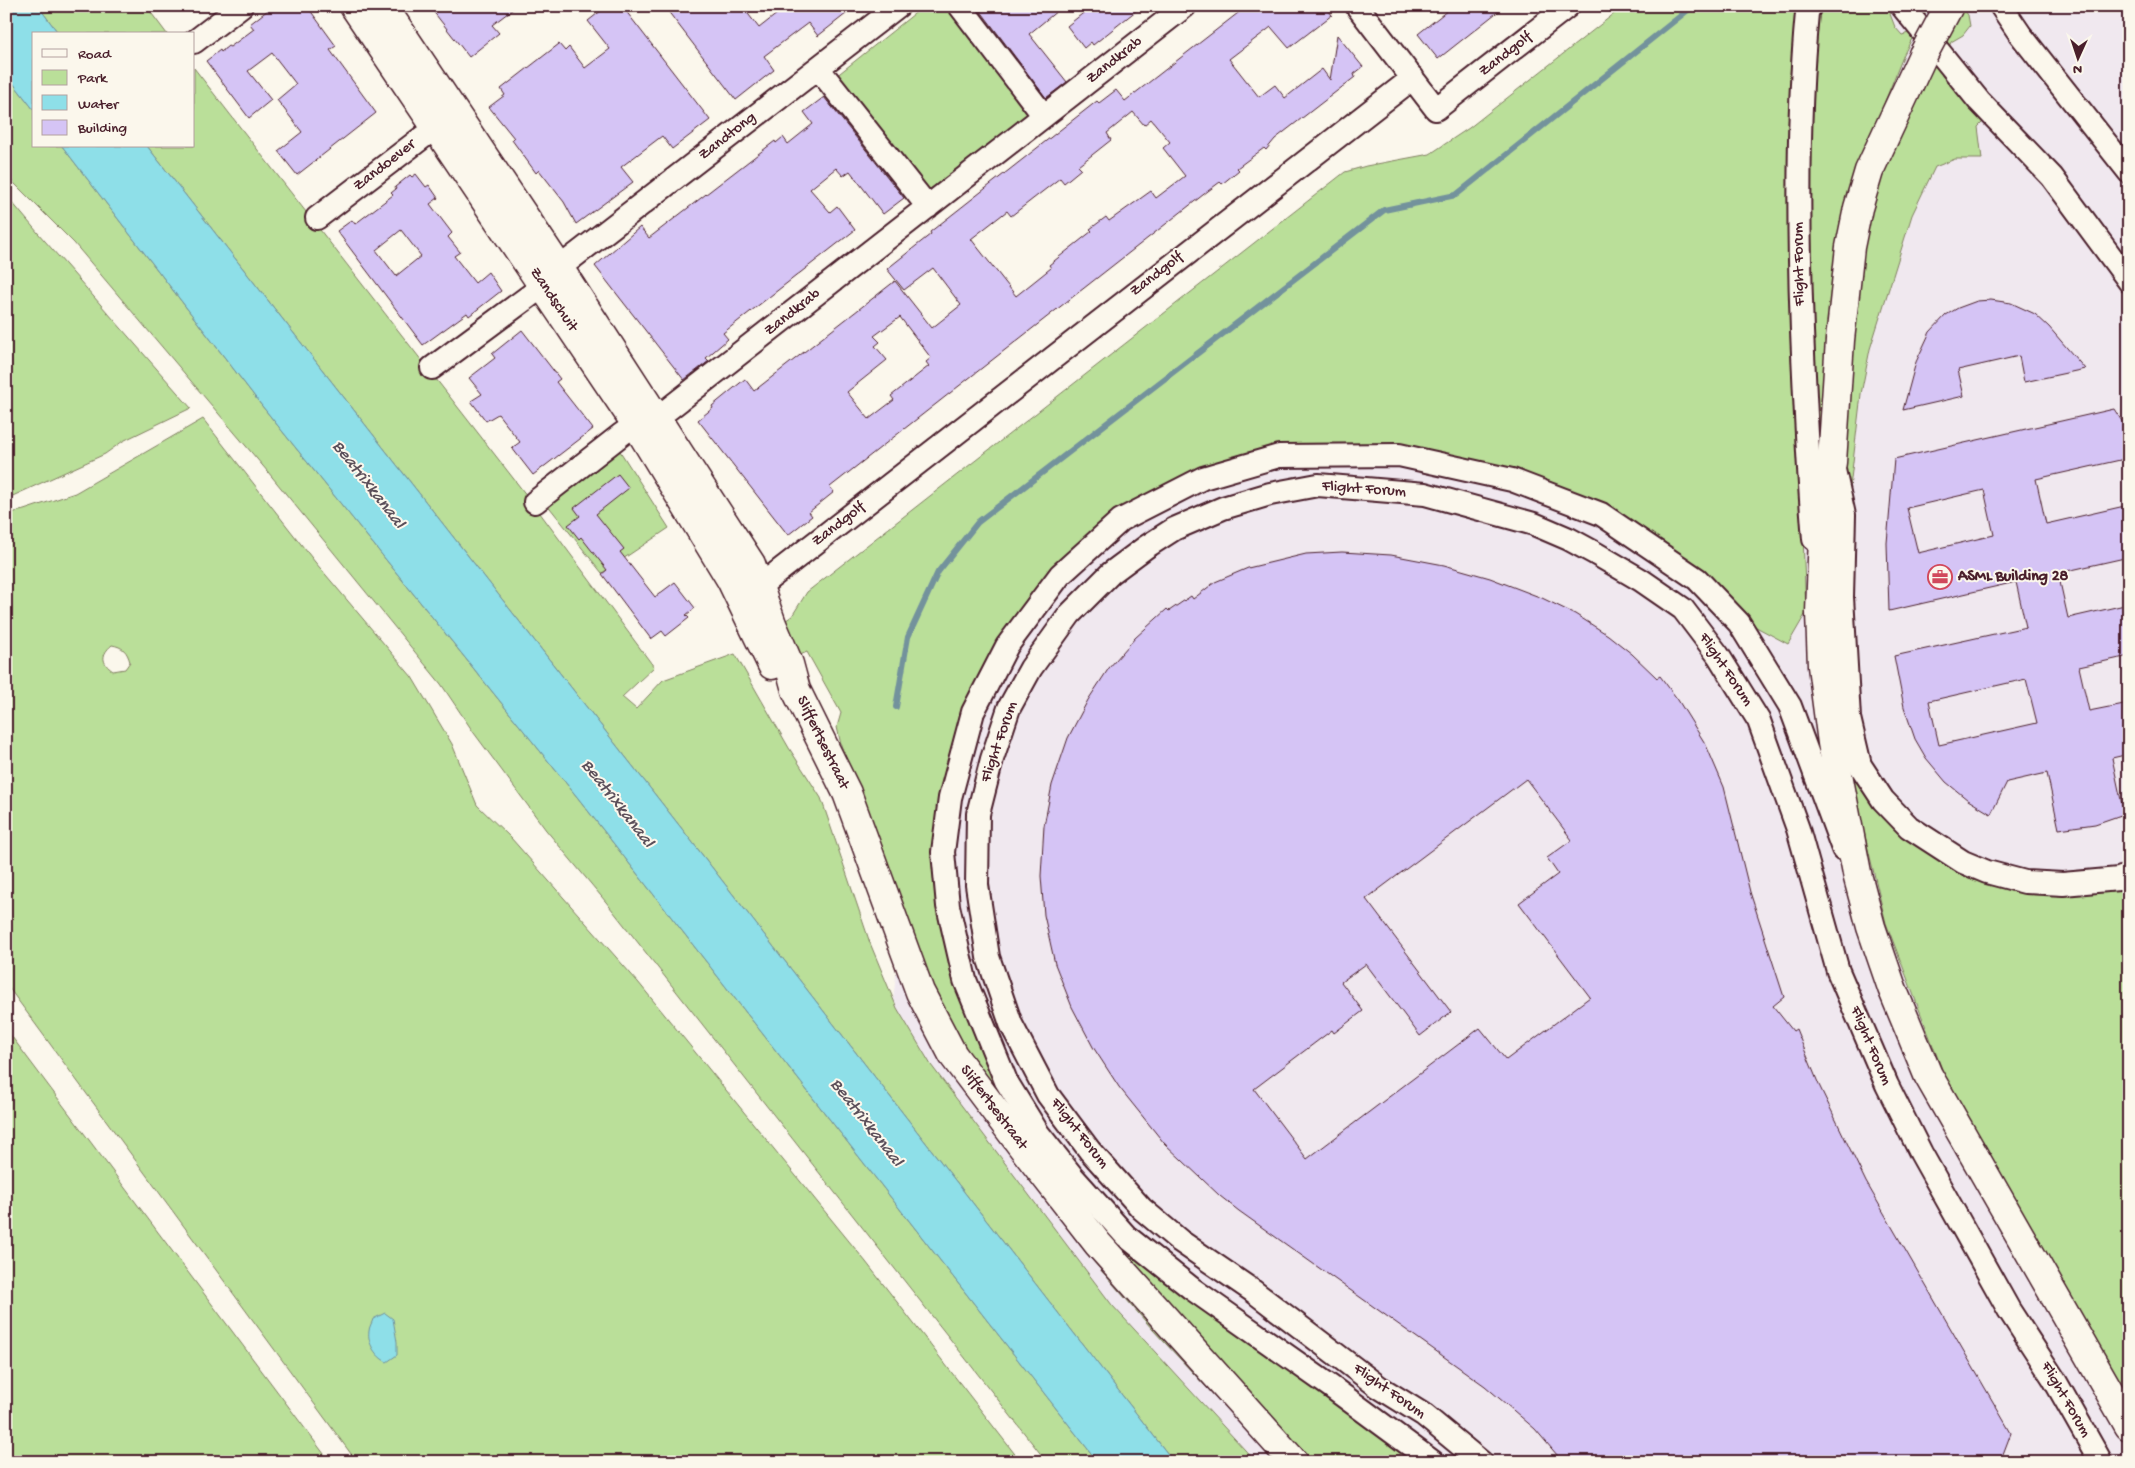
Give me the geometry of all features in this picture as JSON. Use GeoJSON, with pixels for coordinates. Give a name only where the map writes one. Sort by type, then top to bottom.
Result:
{"type":"FeatureCollection","features":[{"type":"Feature","properties":{"kind":"street"},"geometry":{"type":"LineString","coordinates":[[195,41],[241,6]]}},
{"type":"Feature","properties":{"kind":"street","name":"Zandschuit"},"geometry":{"type":"LineString","coordinates":[[354,6],[446,121],[647,421],[731,580],[751,594]]}},
{"type":"Feature","properties":{"kind":"street","name":"Zandschuit"},"geometry":{"type":"LineString","coordinates":[[383,6],[446,121]]}},
{"type":"Feature","properties":{"kind":"street","name":"Zandtong"},"geometry":{"type":"LineString","coordinates":[[551,277],[898,6]]}},
{"type":"Feature","properties":{"kind":"street"},"geometry":{"type":"LineString","coordinates":[[960,6],[1044,116]]}},
{"type":"Feature","properties":{"kind":"street","name":"Zandkrab"},"geometry":{"type":"LineString","coordinates":[[647,421],[928,207],[1185,6]]}},
{"type":"Feature","properties":{"kind":"street"},"geometry":{"type":"LineString","coordinates":[[1357,6],[1412,78]]}},
{"type":"Feature","properties":{"kind":"street","name":"Zandgolf"},"geometry":{"type":"LineString","coordinates":[[751,594],[1081,334],[1412,78],[1436,109],[1568,6]]}},
{"type":"Feature","properties":{"kind":"street","name":"Flight Forum"},"geometry":{"type":"LineString","coordinates":[[1810,6],[1807,13],[1800,81],[1799,251],[1807,459],[1820,613],[1822,666],[1832,743],[1858,878],[1868,917]]}},
{"type":"Feature","properties":{"kind":"street"},"geometry":{"type":"LineString","coordinates":[[1902,6],[1980,101],[2052,177],[2129,281]]}},
{"type":"Feature","properties":{"kind":"street","name":"Flight Forum"},"geometry":{"type":"LineString","coordinates":[[1820,613],[1825,509],[1832,462],[1840,340],[1850,247],[1858,208],[1869,171],[1948,6]]}},
{"type":"Feature","properties":{"kind":"street"},"geometry":{"type":"LineString","coordinates":[[2001,6],[2020,34],[2129,172]]}},
{"type":"Feature","properties":{"kind":"street"},"geometry":{"type":"LineString","coordinates":[[818,68],[928,207]]}},
{"type":"Feature","properties":{"kind":"street","name":"Zandoever"},"geometry":{"type":"LineString","coordinates":[[317,218],[446,121]]}},
{"type":"Feature","properties":{"kind":"street"},"geometry":{"type":"LineString","coordinates":[[432,368],[551,277]]}},
{"type":"Feature","properties":{"kind":"street"},"geometry":{"type":"LineString","coordinates":[[535,502],[647,421]]}},
{"type":"Feature","properties":{"kind":"street","name":"Flight Forum"},"geometry":{"type":"LineString","coordinates":[[1433,1462],[1330,1386],[1191,1288],[1126,1236],[1073,1177],[1038,1133],[1006,1081],[965,980],[948,906],[943,852],[950,798],[973,712],[1006,646],[1060,575],[1121,520],[1203,478],[1279,456],[1399,456],[1512,480],[1601,514],[1696,579],[1739,623],[1790,706],[1868,917],[1892,988],[1928,1075],[2129,1426]]}},
{"type":"Feature","properties":{"kind":"street","name":"Flight Forum"},"geometry":{"type":"LineString","coordinates":[[1832,462],[1844,515],[1842,597],[1849,718],[1860,765],[1883,800],[1908,827],[1963,862],[1987,872],[2025,882],[2062,884],[2119,879],[2129,876]]}},
{"type":"Feature","properties":{"kind":"street","name":"Flight Forum"},"geometry":{"type":"LineString","coordinates":[[1481,1462],[1424,1415],[1379,1387],[1253,1291],[1180,1241],[1142,1208],[1090,1151],[1048,1095],[1011,1024],[988,957],[978,885],[978,814],[992,759],[1009,708],[1032,668],[1070,614],[1118,568],[1174,529],[1223,508],[1270,494],[1318,485],[1425,494],[1534,524],[1593,552],[1641,580],[1682,609],[1718,655],[1759,721],[1798,829],[1838,972],[1887,1085],[1921,1153],[2008,1310],[2054,1379],[2101,1462]]}},
{"type":"Feature","properties":{"kind":"street","name":"Sliffertsestraat"},"geometry":{"type":"LineString","coordinates":[[751,594],[775,671],[796,690],[847,793],[920,992],[953,1055],[1098,1244],[1294,1462]]}},
{"type":"Feature","properties":{"kind":"shaded area"},"geometry":{"type":"Polygon","coordinates":[[[1774,6],[2129,6],[2129,1462],[1250,1462],[1109,1315],[922,1068],[892,1010],[903,913],[977,636],[1774,6]]]}},
{"type":"Feature","properties":{"kind":"green space"},"geometry":{"type":"Polygon","coordinates":[[[38,6],[146,6],[166,32],[58,32],[38,6]]]}},
{"type":"Feature","properties":{"kind":"green space"},"geometry":{"type":"Polygon","coordinates":[[[924,6],[950,6],[1032,111],[925,193],[835,77],[924,6]]]}},
{"type":"Feature","properties":{"kind":"green space"},"geometry":{"type":"Polygon","coordinates":[[[1624,6],[1803,6],[1800,459],[1806,613],[1788,644],[1743,620],[1604,504],[1399,448],[1200,471],[1055,572],[943,797],[957,982],[1084,1200],[1424,1462],[1307,1462],[1119,1257],[991,1092],[942,1015],[841,745],[837,727],[841,713],[807,652],[793,658],[782,623],[792,616],[807,592],[1345,172],[1366,166],[1430,154],[1469,128],[1624,6]]]}},
{"type":"Feature","properties":{"kind":"green space"},"geometry":{"type":"Polygon","coordinates":[[[1820,6],[1893,6],[1911,28],[1908,32],[1892,11],[1890,14],[1895,27],[1902,35],[1911,31],[1915,28],[1920,21],[1925,6],[1929,6],[1904,54],[1869,141],[1815,514],[1806,250],[1813,19],[1820,6]]]}},
{"type":"Feature","properties":{"kind":"green space"},"geometry":{"type":"Polygon","coordinates":[[[1962,7],[1968,15],[1970,26],[1963,35],[1951,42],[1942,64],[1942,76],[1983,122],[1978,127],[1982,159],[1955,159],[1935,167],[1912,215],[1870,349],[1861,394],[1849,496],[1835,462],[1865,225],[1892,141],[1962,7]]]}},
{"type":"Feature","properties":{"kind":"green space"},"geometry":{"type":"Polygon","coordinates":[[[195,69],[534,505],[654,667],[622,697],[636,709],[663,680],[735,654],[789,748],[821,798],[870,943],[897,1008],[931,1065],[1112,1305],[1256,1462],[1174,1462],[693,843],[149,148],[195,148],[195,69]]]}},
{"type":"Feature","properties":{"kind":"green space"},"geometry":{"type":"Polygon","coordinates":[[[6,74],[32,107],[32,148],[64,148],[262,406],[578,798],[1098,1462],[1047,1462],[606,902],[546,830],[474,733],[441,684],[268,472],[74,243],[6,175],[6,74]]]}},
{"type":"Feature","properties":{"kind":"green space"},"geometry":{"type":"Polygon","coordinates":[[[6,195],[191,408],[123,441],[105,454],[6,499],[6,195]]]}},
{"type":"Feature","properties":{"kind":"green space"},"geometry":{"type":"Polygon","coordinates":[[[203,419],[315,562],[412,677],[452,744],[477,805],[511,838],[638,982],[866,1262],[1021,1462],[357,1462],[6,984],[6,514],[75,493],[203,419]],[[112,645],[108,648],[104,655],[106,665],[113,671],[125,669],[130,662],[124,650],[112,645]]]}},
{"type":"Feature","properties":{"kind":"green space"},"geometry":{"type":"Polygon","coordinates":[[[618,448],[669,528],[602,573],[546,503],[618,448]]]}},
{"type":"Feature","properties":{"kind":"green space"},"geometry":{"type":"Polygon","coordinates":[[[1845,754],[1968,872],[2129,883],[2129,1413],[1955,1103],[1886,923],[1845,754]]]}},
{"type":"Feature","properties":{"kind":"green space"},"geometry":{"type":"Polygon","coordinates":[[[6,1029],[330,1462],[6,1462],[6,1029]]]}},
{"type":"Feature","properties":{"kind":"green space"},"geometry":{"type":"Polygon","coordinates":[[[952,1076],[1276,1462],[1153,1330],[1086,1253],[952,1076]]]}},
{"type":"Feature","properties":{"kind":"water"},"geometry":{"type":"Polygon","coordinates":[[[6,6],[38,6],[58,32],[32,32],[32,107],[6,74],[6,6]]]}},
{"type":"Feature","properties":{"kind":"water","name":"Beatrixkanaal"},"geometry":{"type":"Polygon","coordinates":[[[64,148],[149,148],[693,843],[1174,1462],[1098,1462],[578,798],[262,406],[64,148]]]}},
{"type":"Feature","properties":{"kind":"water"},"geometry":{"type":"Polygon","coordinates":[[[385,1313],[393,1319],[397,1342],[397,1355],[387,1362],[379,1357],[369,1340],[369,1328],[373,1319],[385,1313]]]}},
{"type":"Feature","properties":{"kind":"building"},"geometry":{"type":"Polygon","coordinates":[[[273,6],[307,6],[336,46],[330,50],[376,113],[297,175],[278,151],[302,132],[277,100],[296,84],[272,53],[248,71],[271,100],[249,118],[206,61],[220,50],[221,52],[228,46],[230,47],[254,29],[250,24],[273,6]]]}},
{"type":"Feature","properties":{"kind":"building"},"geometry":{"type":"Polygon","coordinates":[[[429,6],[517,6],[492,25],[499,33],[469,57],[429,6]]]}},
{"type":"Feature","properties":{"kind":"building"},"geometry":{"type":"Polygon","coordinates":[[[607,6],[622,6],[710,120],[672,149],[662,136],[621,167],[633,182],[576,224],[564,202],[539,170],[536,173],[512,140],[514,138],[489,107],[505,95],[501,89],[559,44],[565,51],[569,47],[585,68],[610,49],[588,21],[607,6]]]}},
{"type":"Feature","properties":{"kind":"building"},"geometry":{"type":"Polygon","coordinates":[[[664,6],[742,6],[759,28],[787,6],[856,6],[818,36],[808,23],[764,56],[774,70],[736,100],[664,6]]]}},
{"type":"Feature","properties":{"kind":"building"},"geometry":{"type":"Polygon","coordinates":[[[977,6],[1063,6],[1029,34],[1067,82],[1046,98],[977,6]]]}},
{"type":"Feature","properties":{"kind":"building"},"geometry":{"type":"Polygon","coordinates":[[[1092,6],[1142,6],[1093,45],[1091,42],[1084,48],[1067,26],[1092,6]]]}},
{"type":"Feature","properties":{"kind":"building"},"geometry":{"type":"Polygon","coordinates":[[[1247,6],[1325,6],[1332,15],[1289,48],[1271,27],[1229,59],[1259,97],[1275,85],[1285,98],[1322,69],[1330,80],[1337,35],[1363,67],[1354,74],[1355,77],[1275,139],[1266,150],[1264,148],[1237,168],[1239,170],[1222,184],[1220,182],[1208,191],[830,487],[834,492],[809,512],[812,516],[788,535],[698,420],[745,379],[754,391],[895,281],[932,328],[961,305],[933,268],[904,290],[887,269],[931,234],[930,232],[1097,101],[1099,103],[1116,90],[1125,101],[1247,6]],[[1133,112],[1107,133],[1111,140],[1078,166],[1081,169],[1064,183],[1060,178],[1011,216],[1007,211],[971,239],[1016,296],[1051,268],[1049,265],[1092,231],[1090,229],[1106,217],[1109,221],[1151,191],[1156,198],[1185,176],[1163,148],[1170,142],[1151,119],[1144,125],[1133,112]],[[900,317],[874,336],[880,342],[875,346],[887,360],[847,392],[869,419],[894,400],[891,396],[929,366],[926,362],[931,358],[900,317]]]}},
{"type":"Feature","properties":{"kind":"building"},"geometry":{"type":"Polygon","coordinates":[[[1453,6],[1505,6],[1438,59],[1418,34],[1453,6]]]}},
{"type":"Feature","properties":{"kind":"building"},"geometry":{"type":"Polygon","coordinates":[[[824,97],[904,198],[883,214],[850,171],[843,176],[836,168],[810,189],[830,212],[837,206],[855,230],[723,333],[728,339],[706,358],[709,361],[684,380],[595,266],[640,227],[649,238],[775,141],[776,143],[783,137],[788,144],[813,124],[804,112],[824,97]]]}},
{"type":"Feature","properties":{"kind":"building"},"geometry":{"type":"Polygon","coordinates":[[[416,174],[426,187],[429,185],[438,198],[430,204],[452,233],[448,237],[460,252],[454,256],[475,283],[488,272],[501,291],[469,316],[467,313],[423,345],[337,231],[352,220],[355,224],[393,195],[391,193],[396,189],[395,187],[410,175],[412,177],[416,174]],[[401,230],[376,250],[396,276],[421,256],[401,230]]]}},
{"type":"Feature","properties":{"kind":"building"},"geometry":{"type":"Polygon","coordinates":[[[1991,300],[2011,303],[2035,314],[2049,327],[2085,369],[2024,382],[2019,356],[1958,370],[1964,396],[1903,410],[1916,362],[1930,332],[1946,315],[1958,308],[1977,301],[1991,300]]]}},
{"type":"Feature","properties":{"kind":"building"},"geometry":{"type":"Polygon","coordinates":[[[522,330],[560,379],[556,382],[593,429],[533,475],[512,448],[520,442],[498,414],[486,421],[471,401],[482,394],[469,378],[495,358],[492,354],[522,330]]]}},
{"type":"Feature","properties":{"kind":"building"},"geometry":{"type":"Polygon","coordinates":[[[2114,409],[2129,432],[2129,458],[2036,479],[2046,524],[2129,505],[2129,557],[2058,573],[2068,618],[2129,604],[2129,656],[2079,667],[2089,711],[2129,703],[2129,754],[2112,758],[2124,814],[2095,824],[2059,829],[2047,773],[2007,782],[1991,814],[1968,800],[1946,782],[1926,758],[1915,739],[1904,707],[1894,656],[2026,627],[2016,582],[1889,611],[1887,543],[1894,459],[2114,409]],[[1984,490],[1907,508],[1918,553],[1994,535],[1984,490]],[[2026,679],[1929,701],[1939,745],[2037,723],[2026,679]]]}},
{"type":"Feature","properties":{"kind":"building"},"geometry":{"type":"Polygon","coordinates":[[[618,474],[629,488],[596,514],[624,549],[620,552],[655,597],[675,582],[695,608],[686,615],[689,618],[666,636],[662,631],[651,639],[602,574],[607,570],[581,537],[579,539],[568,525],[580,516],[574,508],[618,474]]]}},
{"type":"Feature","properties":{"kind":"building"},"geometry":{"type":"Polygon","coordinates":[[[1342,552],[1391,555],[1444,565],[1490,578],[1542,598],[1575,614],[1608,635],[1632,654],[1657,678],[1660,676],[1678,700],[1706,745],[1724,787],[1750,892],[1784,997],[1773,1006],[1793,1031],[1796,1029],[1819,1085],[1866,1182],[2011,1433],[2000,1462],[1563,1462],[1535,1429],[1485,1386],[1220,1196],[1164,1143],[1119,1087],[1093,1047],[1072,1007],[1055,964],[1044,915],[1041,876],[1044,826],[1052,785],[1068,738],[1088,700],[1109,668],[1135,638],[1167,609],[1169,611],[1191,596],[1193,599],[1215,582],[1248,568],[1306,554],[1342,552]],[[1526,779],[1366,899],[1451,1012],[1420,1036],[1366,964],[1341,982],[1363,1011],[1334,1033],[1332,1030],[1254,1089],[1307,1159],[1480,1028],[1506,1060],[1590,997],[1519,903],[1558,874],[1547,858],[1572,840],[1526,779]]]}},
{"type":"Feature","properties":{"kind":"waterway"},"geometry":{"type":"LineString","coordinates":[[896,707],[908,637],[938,572],[978,522],[1384,210],[1456,195],[1693,6]]}},
{"type":"Feature","properties":{"kind":"place","name":"ASML Building 28"},"geometry":{"type":"Point","coordinates":[1940,577]}}]}
